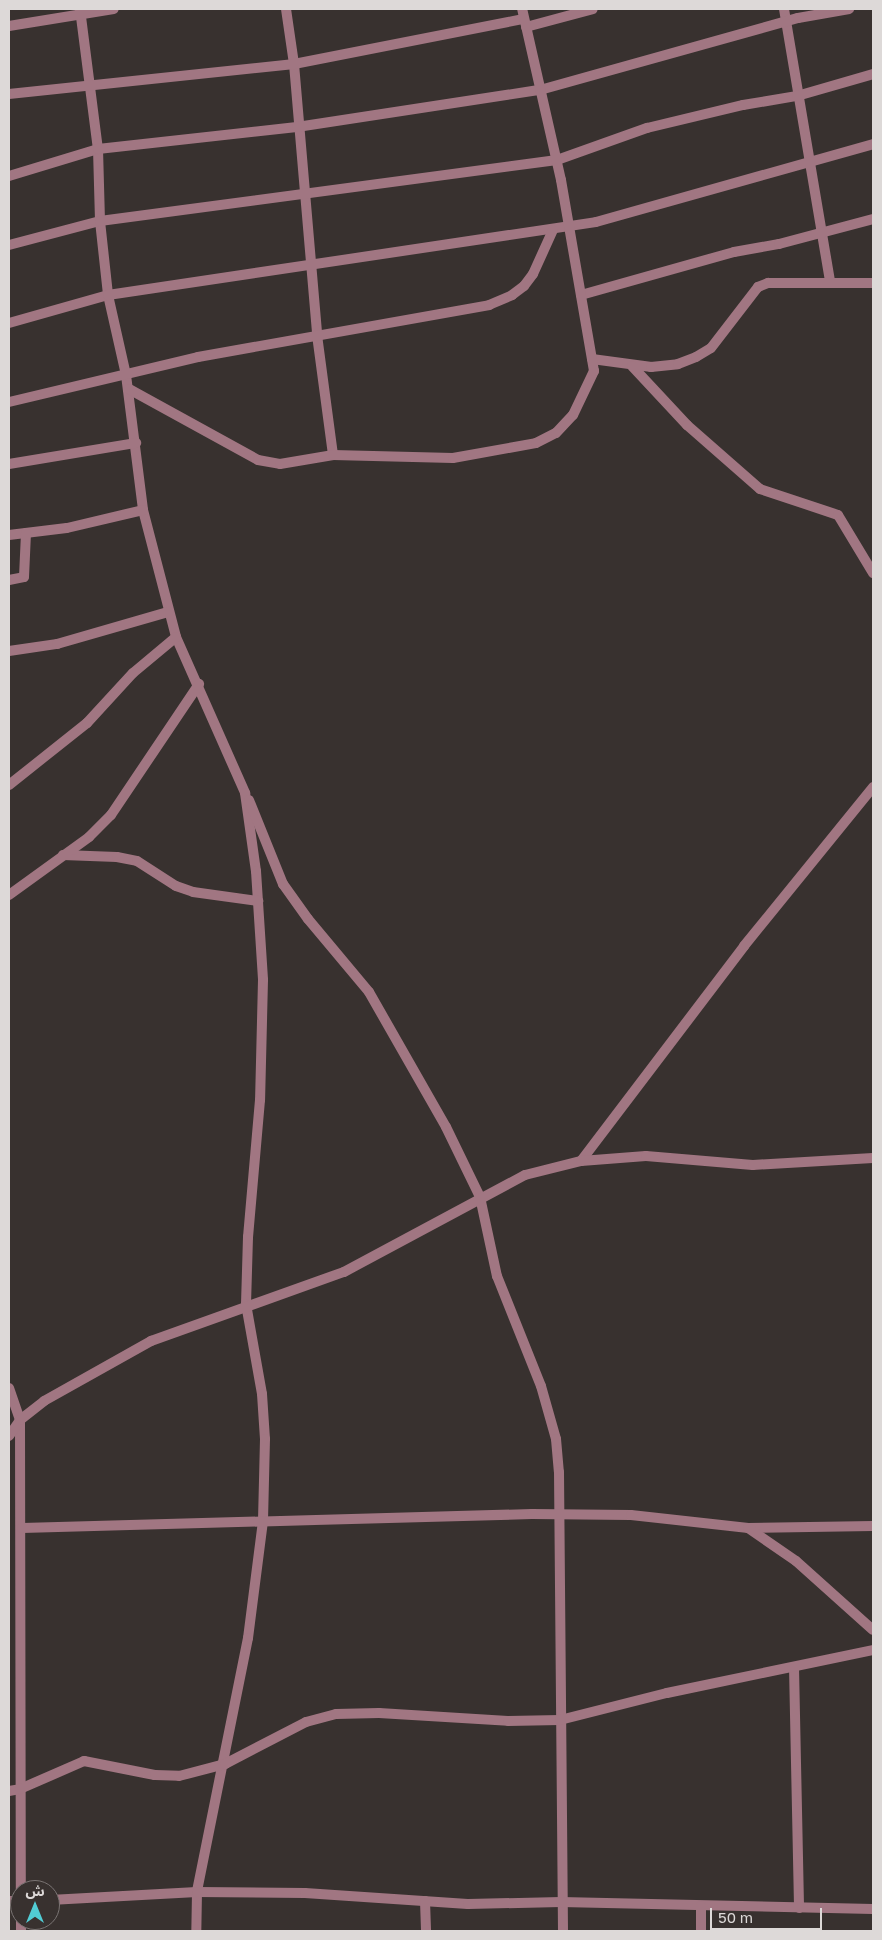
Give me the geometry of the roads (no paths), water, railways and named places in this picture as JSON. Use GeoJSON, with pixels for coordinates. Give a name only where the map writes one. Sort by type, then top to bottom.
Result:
{"type":"FeatureCollection","features":[{"type":"Feature","properties":{"kind":"street"},"geometry":{"type":"LineString","coordinates":[[9,26],[80,11],[114,9]]}},
{"type":"Feature","properties":{"kind":"street"},"geometry":{"type":"LineString","coordinates":[[286,9],[294,64],[297,127],[310,266],[334,456]]}},
{"type":"Feature","properties":{"kind":"street"},"geometry":{"type":"LineString","coordinates":[[9,94],[88,84],[294,64],[524,18],[593,9]]}},
{"type":"Feature","properties":{"kind":"street"},"geometry":{"type":"LineString","coordinates":[[784,9],[788,22],[798,96],[830,282]]}},
{"type":"Feature","properties":{"kind":"street"},"geometry":{"type":"LineString","coordinates":[[9,176],[98,149],[297,127],[540,90],[788,22],[849,9]]}},
{"type":"Feature","properties":{"kind":"street"},"geometry":{"type":"LineString","coordinates":[[80,11],[88,84],[98,149],[100,222],[108,295],[126,375],[143,510],[176,637],[199,684],[245,793],[259,818],[269,853],[283,884],[308,920],[369,992],[446,1127],[480,1197],[497,1276],[541,1386],[556,1439],[559,1472],[561,1902],[563,1931]]}},
{"type":"Feature","properties":{"kind":"street"},"geometry":{"type":"LineString","coordinates":[[128,389],[258,460],[280,464],[334,456],[453,458],[536,443],[556,433],[573,415],[594,371],[557,160],[524,18]]}},
{"type":"Feature","properties":{"kind":"street"},"geometry":{"type":"LineString","coordinates":[[9,245],[100,222],[557,160],[646,128],[743,105],[798,96],[873,74]]}},
{"type":"Feature","properties":{"kind":"street"},"geometry":{"type":"LineString","coordinates":[[9,323],[108,295],[570,227],[655,207],[873,144]]}},
{"type":"Feature","properties":{"kind":"street"},"geometry":{"type":"LineString","coordinates":[[581,295],[873,219]]}},
{"type":"Feature","properties":{"kind":"street"},"geometry":{"type":"LineString","coordinates":[[9,402],[198,357],[489,305],[512,295],[533,274],[553,230]]}},
{"type":"Feature","properties":{"kind":"street"},"geometry":{"type":"LineString","coordinates":[[592,359],[632,366],[678,364],[710,348],[758,287],[768,283],[873,283]]}},
{"type":"Feature","properties":{"kind":"street"},"geometry":{"type":"LineString","coordinates":[[632,366],[687,426],[760,489],[838,515],[873,573]]}},
{"type":"Feature","properties":{"kind":"street"},"geometry":{"type":"LineString","coordinates":[[9,464],[136,443]]}},
{"type":"Feature","properties":{"kind":"street"},"geometry":{"type":"LineString","coordinates":[[9,535],[68,528],[143,510]]}},
{"type":"Feature","properties":{"kind":"street"},"geometry":{"type":"LineString","coordinates":[[9,580],[24,577],[26,533]]}},
{"type":"Feature","properties":{"kind":"street"},"geometry":{"type":"LineString","coordinates":[[9,651],[57,644],[168,612]]}},
{"type":"Feature","properties":{"kind":"street"},"geometry":{"type":"LineString","coordinates":[[9,785],[87,723],[132,673],[176,637]]}},
{"type":"Feature","properties":{"kind":"street"},"geometry":{"type":"LineString","coordinates":[[9,895],[111,815],[199,684]]}},
{"type":"Feature","properties":{"kind":"street"},"geometry":{"type":"LineString","coordinates":[[581,1162],[744,946],[873,787]]}},
{"type":"Feature","properties":{"kind":"street"},"geometry":{"type":"LineString","coordinates":[[196,1931],[197,1892],[225,1764],[256,1590],[262,1521],[265,1439],[262,1394],[246,1304],[262,1042],[263,980],[258,901],[245,793]]}},
{"type":"Feature","properties":{"kind":"street"},"geometry":{"type":"LineString","coordinates":[[62,855],[118,857],[137,861],[176,886],[193,892],[258,901]]}},
{"type":"Feature","properties":{"kind":"street"},"geometry":{"type":"LineString","coordinates":[[9,1436],[20,1420],[44,1401],[152,1341],[246,1304],[344,1272],[480,1197],[525,1175],[581,1162],[646,1156],[753,1165],[873,1158]]}},
{"type":"Feature","properties":{"kind":"street"},"geometry":{"type":"LineString","coordinates":[[9,1388],[20,1420],[22,1528],[21,1880]]}},
{"type":"Feature","properties":{"kind":"street"},"geometry":{"type":"LineString","coordinates":[[22,1528],[558,1514],[631,1515],[748,1528],[873,1526]]}},
{"type":"Feature","properties":{"kind":"street"},"geometry":{"type":"LineString","coordinates":[[748,1528],[796,1561],[873,1630]]}},
{"type":"Feature","properties":{"kind":"street"},"geometry":{"type":"LineString","coordinates":[[9,1791],[20,1789],[84,1761],[155,1775],[179,1776],[225,1764],[306,1722],[336,1714],[379,1713],[508,1721],[560,1720],[667,1693],[873,1650]]}},
{"type":"Feature","properties":{"kind":"street"},"geometry":{"type":"LineString","coordinates":[[794,1668],[800,1908]]}},
{"type":"Feature","properties":{"kind":"street"},"geometry":{"type":"LineString","coordinates":[[60,1899],[197,1892],[305,1893],[468,1904],[561,1902],[873,1909]]}},
{"type":"Feature","properties":{"kind":"street"},"geometry":{"type":"LineString","coordinates":[[425,1901],[426,1931]]}},
{"type":"Feature","properties":{"kind":"street"},"geometry":{"type":"LineString","coordinates":[[701,1906],[701,1931]]}}]}
